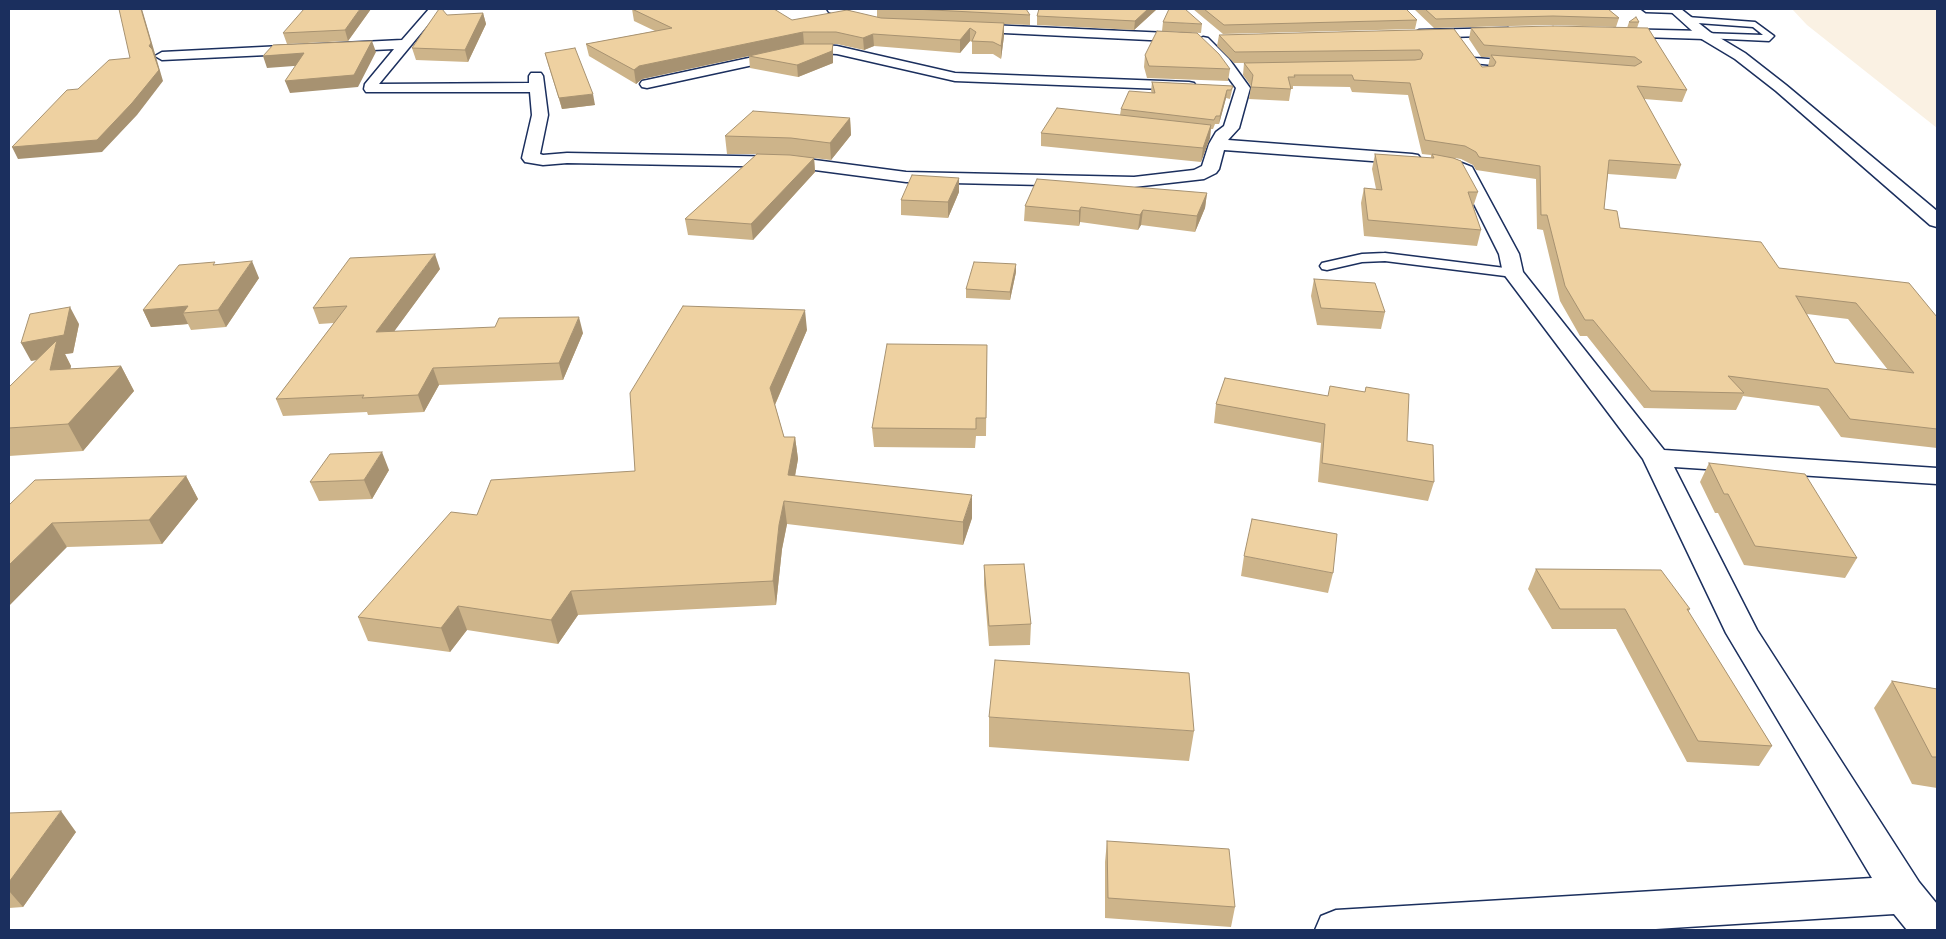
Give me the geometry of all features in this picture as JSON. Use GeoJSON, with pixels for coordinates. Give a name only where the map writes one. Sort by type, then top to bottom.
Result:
{"type":"FeatureCollection","features":[{"type":"Feature","properties":{"kind":"street"},"geometry":{"type":"LineString","coordinates":[[435,9],[372,84],[371,89],[536,81],[540,115],[531,158],[543,160],[567,158],[792,162],[906,177],[1134,182],[1198,175],[1210,169],[1217,138],[1231,128],[1243,88]]}},
{"type":"Feature","properties":{"kind":"street"},"geometry":{"type":"LineString","coordinates":[[832,9],[856,19],[892,24]]}},
{"type":"Feature","properties":{"kind":"street"},"geometry":{"type":"LineString","coordinates":[[1679,13],[1705,35],[1740,56],[1937,221]]}},
{"type":"Feature","properties":{"kind":"street"},"geometry":{"type":"LineString","coordinates":[[1028,16],[1030,31]]}},
{"type":"Feature","properties":{"kind":"street"},"geometry":{"type":"LineString","coordinates":[[1417,21],[1429,34]]}},
{"type":"Feature","properties":{"kind":"street"},"geometry":{"type":"LineString","coordinates":[[951,27],[1030,31],[1203,33],[1243,88]]}},
{"type":"Feature","properties":{"kind":"street"},"geometry":{"type":"LineString","coordinates":[[1409,35],[1524,32]]}},
{"type":"Feature","properties":{"kind":"street"},"geometry":{"type":"LineString","coordinates":[[1455,33],[1484,74]]}},
{"type":"Feature","properties":{"kind":"street"},"geometry":{"type":"LineString","coordinates":[[1603,33],[1705,35]]}},
{"type":"Feature","properties":{"kind":"street"},"geometry":{"type":"LineString","coordinates":[[162,56],[406,44]]}},
{"type":"Feature","properties":{"kind":"street"},"geometry":{"type":"LineString","coordinates":[[647,84],[804,50],[821,49],[837,50],[955,77],[1204,87]]}},
{"type":"Feature","properties":{"kind":"street"},"geometry":{"type":"LineString","coordinates":[[1229,69],[1249,69]]}},
{"type":"Feature","properties":{"kind":"street"},"geometry":{"type":"LineString","coordinates":[[1223,88],[1243,88]]}},
{"type":"Feature","properties":{"kind":"street"},"geometry":{"type":"LineString","coordinates":[[1217,138],[1428,161],[1454,165],[1466,171],[1509,254],[1513,273],[1656,458],[1742,633],[1904,896],[1933,930]]}},
{"type":"Feature","properties":{"kind":"street"},"geometry":{"type":"LineString","coordinates":[[1656,458],[1937,476]]}},
{"type":"Feature","properties":{"kind":"street"},"geometry":{"type":"LineString","coordinates":[[1336,930],[1904,896]]}},
{"type":"Feature","properties":{"kind":"lane"},"geometry":{"type":"LineString","coordinates":[[1646,9],[1747,24],[1755,26],[1770,36],[1769,38],[1705,35]]}},
{"type":"Feature","properties":{"kind":"lane"},"geometry":{"type":"LineString","coordinates":[[1475,61],[1524,65]]}},
{"type":"Feature","properties":{"kind":"lane"},"geometry":{"type":"LineString","coordinates":[[1327,266],[1362,258],[1385,258],[1513,273]]}},
{"type":"Feature","properties":{"kind":"shaded area"},"geometry":{"type":"Polygon","coordinates":[[[1792,9],[1937,9],[1937,128],[1807,25],[1792,9]]]}},
{"type":"Feature","properties":{"kind":"building"},"geometry":{"type":"Polygon","coordinates":[[[119,9],[141,9],[151,43],[149,46],[152,49],[159,70],[132,103],[97,140],[12,147],[67,90],[78,89],[109,60],[130,58],[119,9]]]}},
{"type":"Feature","properties":{"kind":"building"},"geometry":{"type":"Polygon","coordinates":[[[304,9],[360,9],[345,30],[283,33],[304,9]]]}},
{"type":"Feature","properties":{"kind":"building"},"geometry":{"type":"Polygon","coordinates":[[[439,9],[442,9],[447,15],[483,13],[465,50],[412,48],[439,9]]]}},
{"type":"Feature","properties":{"kind":"building"},"geometry":{"type":"Polygon","coordinates":[[[632,9],[774,9],[792,20],[847,10],[881,18],[1004,23],[1001,46],[993,42],[972,41],[976,32],[970,28],[960,40],[873,34],[863,38],[836,32],[803,32],[639,66],[634,70],[586,44],[672,28],[632,9]]]}},
{"type":"Feature","properties":{"kind":"building"},"geometry":{"type":"Polygon","coordinates":[[[913,9],[1026,9],[1030,15],[913,9]]]}},
{"type":"Feature","properties":{"kind":"building"},"geometry":{"type":"Polygon","coordinates":[[[1039,9],[1148,9],[1135,21],[1037,16],[1039,9]]]}},
{"type":"Feature","properties":{"kind":"building"},"geometry":{"type":"Polygon","coordinates":[[[1169,9],[1185,9],[1202,24],[1163,22],[1169,9]]]}},
{"type":"Feature","properties":{"kind":"building"},"geometry":{"type":"Polygon","coordinates":[[[1204,9],[1406,9],[1417,20],[1224,25],[1204,9]]]}},
{"type":"Feature","properties":{"kind":"building"},"geometry":{"type":"Polygon","coordinates":[[[1425,9],[1608,9],[1619,18],[1553,16],[1436,19],[1425,9]]]}},
{"type":"Feature","properties":{"kind":"building"},"geometry":{"type":"Polygon","coordinates":[[[1636,17],[1639,22],[1629,22],[1636,17]]]}},
{"type":"Feature","properties":{"kind":"building"},"geometry":{"type":"Polygon","coordinates":[[[1553,26],[1648,28],[1687,90],[1637,86],[1681,165],[1609,160],[1604,209],[1617,211],[1620,228],[1761,242],[1779,268],[1909,283],[1937,317],[1937,429],[1850,419],[1828,389],[1728,376],[1744,393],[1651,391],[1593,320],[1585,320],[1565,286],[1547,215],[1541,215],[1540,166],[1479,157],[1476,152],[1465,146],[1425,140],[1410,83],[1354,80],[1352,75],[1294,75],[1295,77],[1288,77],[1291,89],[1251,87],[1253,75],[1244,63],[1415,60],[1421,59],[1423,54],[1420,50],[1235,52],[1219,35],[1454,29],[1482,67],[1494,66],[1496,62],[1491,55],[1635,66],[1642,62],[1635,57],[1484,45],[1471,28],[1553,26]],[[1796,296],[1835,363],[1914,373],[1856,303],[1796,296]]]}},
{"type":"Feature","properties":{"kind":"building"},"geometry":{"type":"Polygon","coordinates":[[[1157,31],[1197,33],[1219,54],[1230,69],[1149,66],[1145,55],[1157,31]]]}},
{"type":"Feature","properties":{"kind":"building"},"geometry":{"type":"Polygon","coordinates":[[[372,41],[354,75],[285,81],[304,53],[263,56],[273,45],[372,41]]]}},
{"type":"Feature","properties":{"kind":"building"},"geometry":{"type":"Polygon","coordinates":[[[803,44],[833,44],[832,51],[797,65],[749,56],[803,44]]]}},
{"type":"Feature","properties":{"kind":"building"},"geometry":{"type":"Polygon","coordinates":[[[575,48],[593,94],[559,98],[545,53],[575,48]]]}},
{"type":"Feature","properties":{"kind":"building"},"geometry":{"type":"Polygon","coordinates":[[[1152,82],[1233,86],[1231,90],[1227,90],[1220,116],[1216,116],[1214,120],[1121,109],[1129,91],[1155,93],[1152,82]]]}},
{"type":"Feature","properties":{"kind":"building"},"geometry":{"type":"Polygon","coordinates":[[[1057,108],[1211,125],[1203,148],[1041,133],[1057,108]]]}},
{"type":"Feature","properties":{"kind":"building"},"geometry":{"type":"Polygon","coordinates":[[[753,111],[850,118],[830,143],[791,138],[725,136],[753,111]]]}},
{"type":"Feature","properties":{"kind":"building"},"geometry":{"type":"Polygon","coordinates":[[[757,154],[814,158],[751,224],[685,219],[757,154]]]}},
{"type":"Feature","properties":{"kind":"building"},"geometry":{"type":"Polygon","coordinates":[[[1375,154],[1434,158],[1432,154],[1461,161],[1478,192],[1468,192],[1481,230],[1368,220],[1364,188],[1382,190],[1375,154]]]}},
{"type":"Feature","properties":{"kind":"building"},"geometry":{"type":"Polygon","coordinates":[[[912,175],[959,178],[948,202],[901,200],[912,175]]]}},
{"type":"Feature","properties":{"kind":"building"},"geometry":{"type":"Polygon","coordinates":[[[1037,179],[1207,193],[1197,216],[1143,210],[1140,215],[1081,207],[1079,211],[1025,206],[1037,179]]]}},
{"type":"Feature","properties":{"kind":"building"},"geometry":{"type":"Polygon","coordinates":[[[435,254],[376,332],[495,327],[499,318],[579,317],[559,363],[433,368],[418,395],[362,398],[364,395],[276,399],[347,306],[313,308],[350,258],[435,254]]]}},
{"type":"Feature","properties":{"kind":"building"},"geometry":{"type":"Polygon","coordinates":[[[252,261],[218,310],[183,313],[188,306],[143,310],[179,265],[215,262],[213,265],[252,261]]]}},
{"type":"Feature","properties":{"kind":"building"},"geometry":{"type":"Polygon","coordinates":[[[974,262],[1016,264],[1010,292],[966,289],[974,262]]]}},
{"type":"Feature","properties":{"kind":"building"},"geometry":{"type":"Polygon","coordinates":[[[1314,279],[1375,283],[1385,312],[1321,308],[1314,279]]]}},
{"type":"Feature","properties":{"kind":"building"},"geometry":{"type":"Polygon","coordinates":[[[683,306],[805,310],[770,388],[784,437],[795,437],[788,475],[972,495],[963,522],[784,501],[779,525],[773,581],[571,591],[551,620],[458,606],[441,628],[358,617],[451,512],[477,515],[491,480],[635,471],[630,393],[683,306]]]}},
{"type":"Feature","properties":{"kind":"building"},"geometry":{"type":"Polygon","coordinates":[[[70,307],[64,335],[21,343],[30,314],[70,307]]]}},
{"type":"Feature","properties":{"kind":"building"},"geometry":{"type":"Polygon","coordinates":[[[57,340],[50,370],[121,366],[68,424],[9,428],[9,387],[57,340]]]}},
{"type":"Feature","properties":{"kind":"building"},"geometry":{"type":"Polygon","coordinates":[[[887,344],[987,345],[986,418],[976,418],[976,429],[872,428],[887,344]]]}},
{"type":"Feature","properties":{"kind":"building"},"geometry":{"type":"Polygon","coordinates":[[[1225,378],[1328,396],[1330,386],[1365,392],[1366,387],[1409,394],[1407,441],[1433,445],[1434,482],[1322,463],[1325,424],[1216,404],[1225,378]]]}},
{"type":"Feature","properties":{"kind":"building"},"geometry":{"type":"Polygon","coordinates":[[[382,452],[364,480],[310,482],[330,454],[382,452]]]}},
{"type":"Feature","properties":{"kind":"building"},"geometry":{"type":"Polygon","coordinates":[[[1709,463],[1805,474],[1857,558],[1755,546],[1728,494],[1724,494],[1709,463]]]}},
{"type":"Feature","properties":{"kind":"building"},"geometry":{"type":"Polygon","coordinates":[[[186,476],[149,520],[52,523],[9,565],[9,505],[35,480],[186,476]]]}},
{"type":"Feature","properties":{"kind":"building"},"geometry":{"type":"Polygon","coordinates":[[[1252,519],[1337,534],[1333,573],[1244,556],[1252,519]]]}},
{"type":"Feature","properties":{"kind":"building"},"geometry":{"type":"Polygon","coordinates":[[[1024,564],[1031,624],[989,626],[984,565],[1024,564]]]}},
{"type":"Feature","properties":{"kind":"building"},"geometry":{"type":"Polygon","coordinates":[[[1536,569],[1661,570],[1690,609],[1687,609],[1772,746],[1698,741],[1625,609],[1560,609],[1536,569]]]}},
{"type":"Feature","properties":{"kind":"building"},"geometry":{"type":"Polygon","coordinates":[[[995,660],[1189,673],[1194,731],[989,717],[995,660]]]}},
{"type":"Feature","properties":{"kind":"building"},"geometry":{"type":"Polygon","coordinates":[[[1892,681],[1937,689],[1937,757],[1932,757],[1892,681]]]}},
{"type":"Feature","properties":{"kind":"building"},"geometry":{"type":"Polygon","coordinates":[[[61,811],[9,882],[9,813],[61,811]]]}},
{"type":"Feature","properties":{"kind":"building"},"geometry":{"type":"Polygon","coordinates":[[[1107,841],[1229,849],[1235,907],[1108,898],[1107,841]]]}}]}
